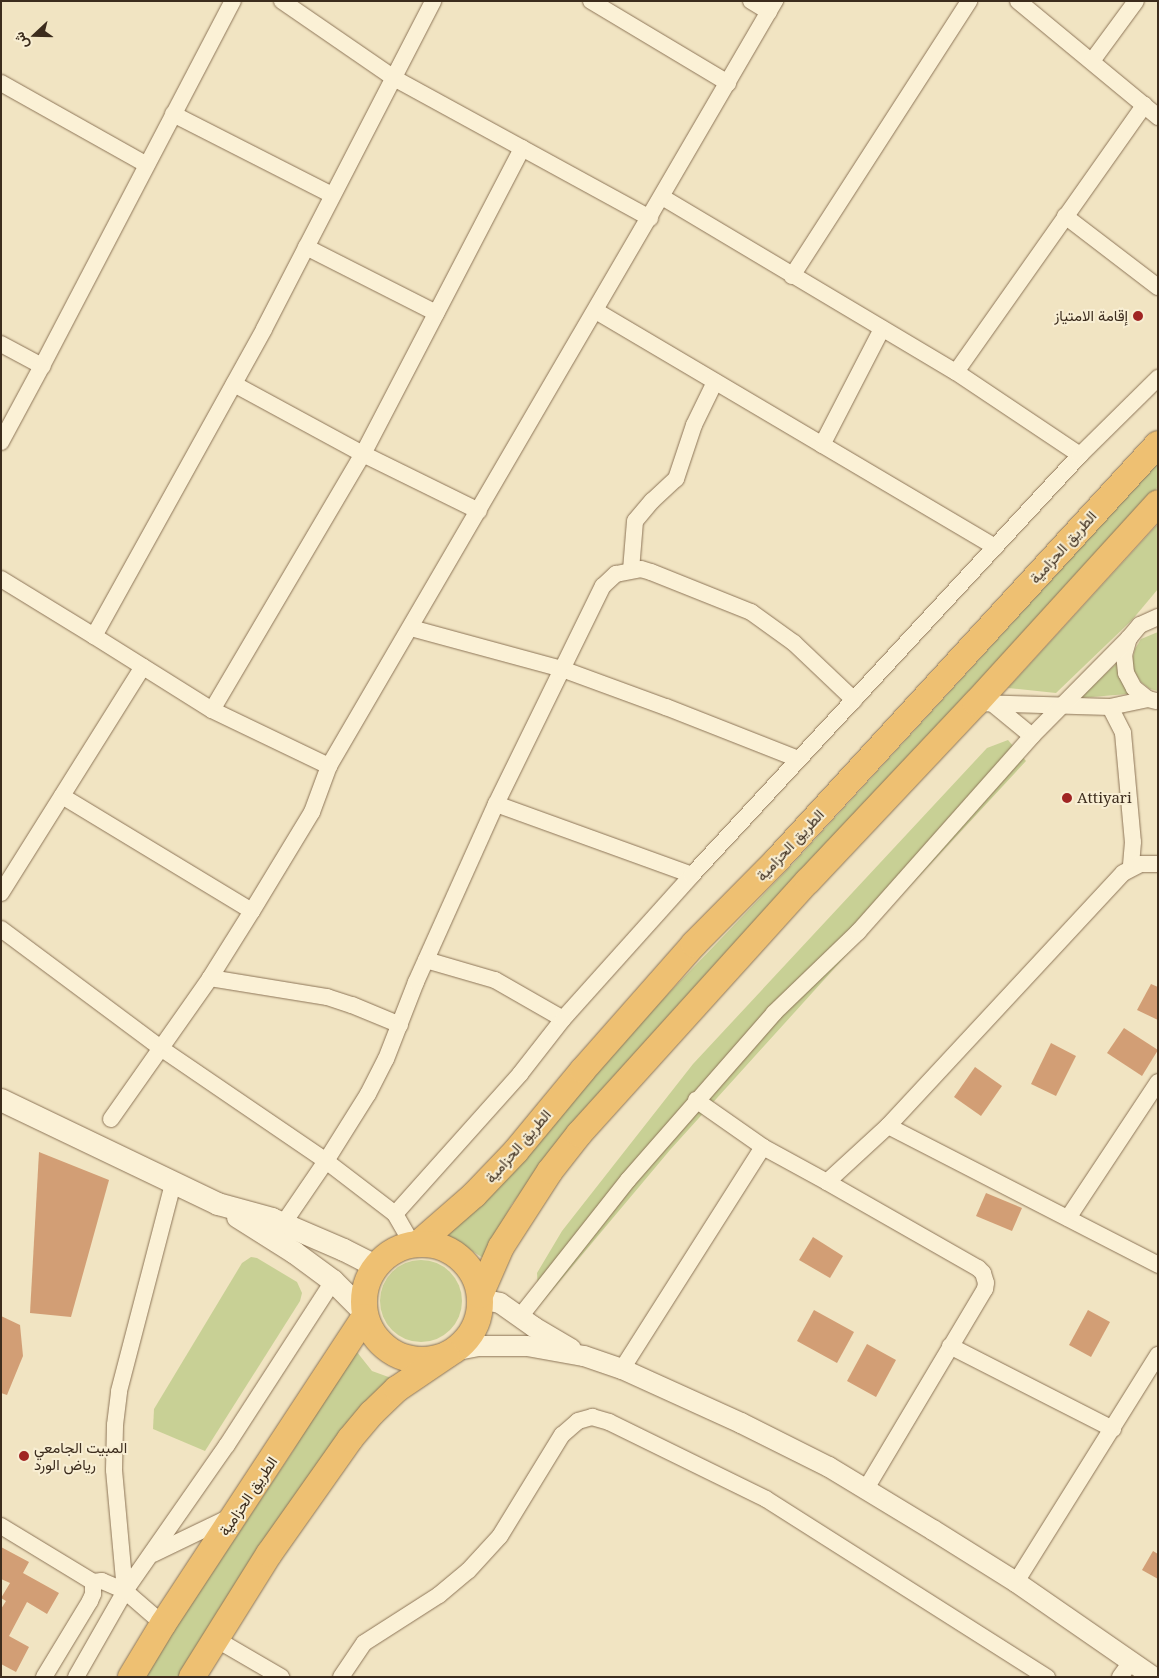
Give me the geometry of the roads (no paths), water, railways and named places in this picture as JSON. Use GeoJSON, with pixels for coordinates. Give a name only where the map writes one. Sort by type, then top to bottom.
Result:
{"type":"FeatureCollection","features":[{"type":"Feature","properties":{"kind":"highway","name":"الطريق الحزامية"},"geometry":{"type":"LineString","coordinates":[[132,1677],[163,1624],[365,1314],[364,1296],[368,1280],[376,1266],[387,1255],[401,1247],[416,1244],[474,1196],[516,1151],[694,944],[778,860],[1158,444]]}},
{"type":"Feature","properties":{"kind":"highway"},"geometry":{"type":"LineString","coordinates":[[480,1297],[501,1247],[550,1171],[579,1134],[808,880],[985,704],[1158,503]]}},
{"type":"Feature","properties":{"kind":"highway"},"geometry":{"type":"LineString","coordinates":[[192,1677],[214,1638],[269,1554],[350,1439],[372,1412],[397,1389],[450,1353],[471,1334],[480,1311],[480,1297],[475,1278],[459,1258],[436,1245],[416,1244]]}},
{"type":"Feature","properties":{"kind":"highway"},"geometry":{"type":"LineString","coordinates":[[365,1314],[372,1333],[383,1346],[397,1355],[414,1360],[431,1360],[450,1353]]}},
{"type":"Feature","properties":{"kind":"main road"},"geometry":{"type":"LineString","coordinates":[[1,1100],[218,1204],[295,1253],[333,1281],[365,1314]]}},
{"type":"Feature","properties":{"kind":"main road"},"geometry":{"type":"LineString","coordinates":[[218,1204],[283,1224],[376,1266]]}},
{"type":"Feature","properties":{"kind":"street"},"geometry":{"type":"LineString","coordinates":[[1,442],[233,1]]}},
{"type":"Feature","properties":{"kind":"street"},"geometry":{"type":"LineString","coordinates":[[282,1],[394,78],[650,218]]}},
{"type":"Feature","properties":{"kind":"street"},"geometry":{"type":"LineString","coordinates":[[94,636],[234,384],[433,1]]}},
{"type":"Feature","properties":{"kind":"street"},"geometry":{"type":"LineString","coordinates":[[592,1],[617,8],[728,83]]}},
{"type":"Feature","properties":{"kind":"street"},"geometry":{"type":"LineString","coordinates":[[111,1119],[162,1049],[210,978],[312,812],[329,766],[772,7],[751,1]]}},
{"type":"Feature","properties":{"kind":"street"},"geometry":{"type":"LineString","coordinates":[[792,276],[969,1]]}},
{"type":"Feature","properties":{"kind":"street"},"geometry":{"type":"LineString","coordinates":[[1018,1],[1158,117]]}},
{"type":"Feature","properties":{"kind":"street"},"geometry":{"type":"LineString","coordinates":[[1092,61],[1136,1]]}},
{"type":"Feature","properties":{"kind":"street"},"geometry":{"type":"LineString","coordinates":[[1,83],[147,165]]}},
{"type":"Feature","properties":{"kind":"street"},"geometry":{"type":"LineString","coordinates":[[956,372],[1144,105]]}},
{"type":"Feature","properties":{"kind":"street"},"geometry":{"type":"LineString","coordinates":[[173,114],[332,195]]}},
{"type":"Feature","properties":{"kind":"street"},"geometry":{"type":"LineString","coordinates":[[212,710],[364,454],[522,148]]}},
{"type":"Feature","properties":{"kind":"street"},"geometry":{"type":"LineString","coordinates":[[662,198],[956,372],[1080,455]]}},
{"type":"Feature","properties":{"kind":"street"},"geometry":{"type":"LineString","coordinates":[[1065,216],[1158,287]]}},
{"type":"Feature","properties":{"kind":"street"},"geometry":{"type":"LineString","coordinates":[[306,247],[436,313]]}},
{"type":"Feature","properties":{"kind":"street"},"geometry":{"type":"LineString","coordinates":[[596,311],[995,547]]}},
{"type":"Feature","properties":{"kind":"street"},"geometry":{"type":"LineString","coordinates":[[822,445],[882,329]]}},
{"type":"Feature","properties":{"kind":"street"},"geometry":{"type":"LineString","coordinates":[[1,344],[42,366]]}},
{"type":"Feature","properties":{"kind":"street"},"geometry":{"type":"LineString","coordinates":[[395,1214],[520,1074],[564,1019],[692,875],[1080,455],[1158,378]]}},
{"type":"Feature","properties":{"kind":"street"},"geometry":{"type":"LineString","coordinates":[[631,570],[635,521],[652,501],[676,479],[694,425],[715,382]]}},
{"type":"Feature","properties":{"kind":"street"},"geometry":{"type":"LineString","coordinates":[[234,384],[364,454],[479,511]]}},
{"type":"Feature","properties":{"kind":"street"},"geometry":{"type":"LineString","coordinates":[[283,1224],[326,1161],[368,1094],[496,804],[603,586],[616,574],[641,569],[751,612],[794,643],[854,700]]}},
{"type":"Feature","properties":{"kind":"street"},"geometry":{"type":"LineString","coordinates":[[1,579],[212,710],[329,766]]}},
{"type":"Feature","properties":{"kind":"street"},"geometry":{"type":"LineString","coordinates":[[519,1318],[628,1180],[774,1013],[858,932],[1032,736],[1158,606]]}},
{"type":"Feature","properties":{"kind":"street"},"geometry":{"type":"LineString","coordinates":[[1140,625],[1158,617]]}},
{"type":"Feature","properties":{"kind":"street"},"geometry":{"type":"LineString","coordinates":[[411,628],[562,669],[666,707],[798,759]]}},
{"type":"Feature","properties":{"kind":"street"},"geometry":{"type":"LineString","coordinates":[[1129,638],[1124,655],[1126,673],[1134,688],[1153,700]]}},
{"type":"Feature","properties":{"kind":"street"},"geometry":{"type":"LineString","coordinates":[[1,892],[143,667]]}},
{"type":"Feature","properties":{"kind":"street"},"geometry":{"type":"LineString","coordinates":[[985,704],[1062,704],[1110,707],[1153,700]]}},
{"type":"Feature","properties":{"kind":"street"},"geometry":{"type":"LineString","coordinates":[[985,704],[1032,736]]}},
{"type":"Feature","properties":{"kind":"street"},"geometry":{"type":"LineString","coordinates":[[1110,707],[1123,733],[1133,842],[1131,867]]}},
{"type":"Feature","properties":{"kind":"street"},"geometry":{"type":"LineString","coordinates":[[62,796],[252,911]]}},
{"type":"Feature","properties":{"kind":"street"},"geometry":{"type":"LineString","coordinates":[[496,804],[692,875]]}},
{"type":"Feature","properties":{"kind":"street"},"geometry":{"type":"LineString","coordinates":[[827,1182],[888,1126],[1084,913],[1131,867],[1141,864],[1158,864]]}},
{"type":"Feature","properties":{"kind":"street"},"geometry":{"type":"LineString","coordinates":[[1,929],[162,1049],[326,1161],[395,1214],[416,1244]]}},
{"type":"Feature","properties":{"kind":"street"},"geometry":{"type":"LineString","coordinates":[[426,960],[495,980],[564,1019]]}},
{"type":"Feature","properties":{"kind":"street"},"geometry":{"type":"LineString","coordinates":[[210,978],[327,997],[400,1025]]}},
{"type":"Feature","properties":{"kind":"street"},"geometry":{"type":"LineString","coordinates":[[1068,1218],[1158,1082]]}},
{"type":"Feature","properties":{"kind":"street"},"geometry":{"type":"LineString","coordinates":[[696,1100],[764,1147],[983,1273],[986,1283],[985,1289],[866,1489]]}},
{"type":"Feature","properties":{"kind":"street"},"geometry":{"type":"LineString","coordinates":[[888,1126],[1158,1265]]}},
{"type":"Feature","properties":{"kind":"street"},"geometry":{"type":"LineString","coordinates":[[622,1369],[764,1147]]}},
{"type":"Feature","properties":{"kind":"street"},"geometry":{"type":"LineString","coordinates":[[125,1591],[114,1470],[115,1425],[119,1391],[173,1182]]}},
{"type":"Feature","properties":{"kind":"street"},"geometry":{"type":"LineString","coordinates":[[76,1677],[125,1591],[227,1445],[333,1281]]}},
{"type":"Feature","properties":{"kind":"street"},"geometry":{"type":"LineString","coordinates":[[480,1297],[500,1303],[519,1318],[584,1356]]}},
{"type":"Feature","properties":{"kind":"street"},"geometry":{"type":"LineString","coordinates":[[450,1353],[479,1346],[526,1346],[584,1356],[622,1369],[742,1423],[829,1467],[1016,1582],[1126,1670],[1154,1672]]}},
{"type":"Feature","properties":{"kind":"street"},"geometry":{"type":"LineString","coordinates":[[950,1346],[1114,1429]]}},
{"type":"Feature","properties":{"kind":"street"},"geometry":{"type":"LineString","coordinates":[[1016,1582],[1114,1429],[1158,1356]]}},
{"type":"Feature","properties":{"kind":"street"},"geometry":{"type":"LineString","coordinates":[[341,1677],[364,1643],[439,1595],[468,1571],[500,1536],[562,1435],[578,1421],[592,1417],[609,1422],[766,1499],[1046,1677]]}},
{"type":"Feature","properties":{"kind":"street"},"geometry":{"type":"LineString","coordinates":[[152,1554],[236,1514]]}},
{"type":"Feature","properties":{"kind":"street"},"geometry":{"type":"LineString","coordinates":[[1,1526],[93,1582],[102,1581],[125,1591],[163,1624]]}},
{"type":"Feature","properties":{"kind":"street"},"geometry":{"type":"LineString","coordinates":[[44,1677],[90,1601],[93,1594],[93,1582]]}},
{"type":"Feature","properties":{"kind":"street"},"geometry":{"type":"LineString","coordinates":[[214,1638],[281,1677]]}},
{"type":"Feature","properties":{"kind":"place","name":"إقامة الامتياز"},"geometry":{"type":"Point","coordinates":[1138,316]}},
{"type":"Feature","properties":{"kind":"place","name":"Attiyari"},"geometry":{"type":"Point","coordinates":[1067,798]}},
{"type":"Feature","properties":{"kind":"place","name":"المبيت الجامعي رياض الورد"},"geometry":{"type":"Point","coordinates":[24,1456]}}]}
